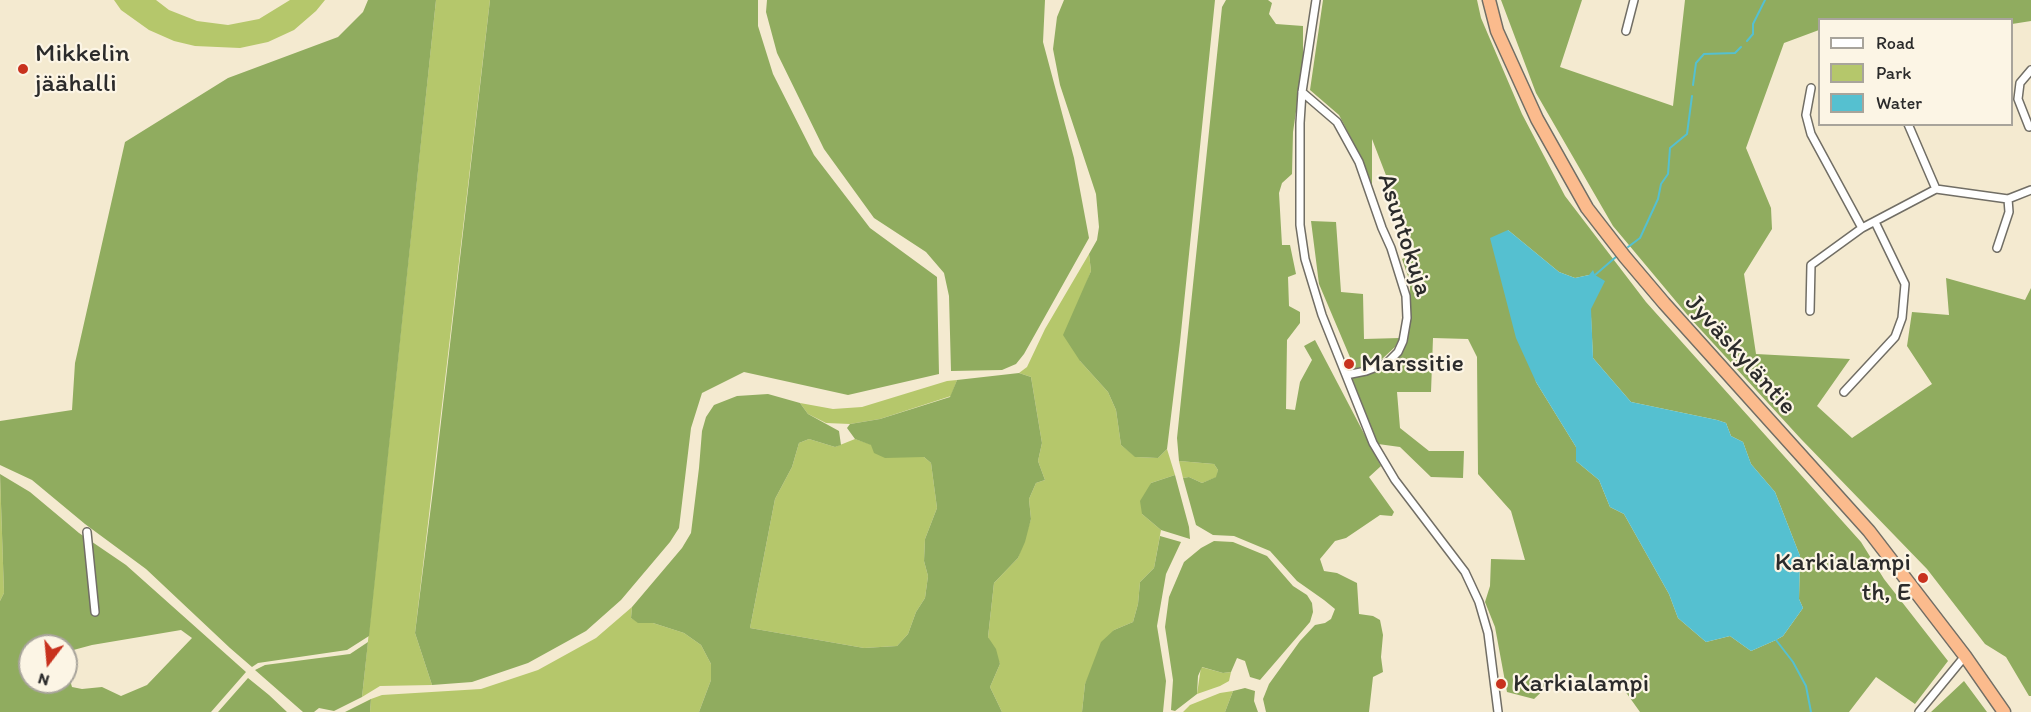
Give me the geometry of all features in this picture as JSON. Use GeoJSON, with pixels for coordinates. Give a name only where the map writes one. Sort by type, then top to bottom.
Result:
{"type":"FeatureCollection","features":[{"type":"Feature","properties":{"kind":"highway","name":"Jyväskyläntie"},"geometry":{"type":"LineString","coordinates":[[1489,0],[1497,31],[1537,119],[1587,208],[1664,303],[1869,531],[1965,656],[2004,712]]}},
{"type":"Feature","properties":{"kind":"street"},"geometry":{"type":"LineString","coordinates":[[1316,0],[1302,92],[1300,123],[1300,225],[1305,259],[1322,315],[1373,443],[1395,480],[1464,572],[1479,602],[1488,633],[1498,712]]}},
{"type":"Feature","properties":{"kind":"street"},"geometry":{"type":"LineString","coordinates":[[1626,31],[1634,0]]}},
{"type":"Feature","properties":{"kind":"street"},"geometry":{"type":"LineString","coordinates":[[2029,127],[2018,99],[2020,83],[2031,70]]}},
{"type":"Feature","properties":{"kind":"street"},"geometry":{"type":"LineString","coordinates":[[1811,88],[1806,115],[1811,134],[1862,228]]}},
{"type":"Feature","properties":{"kind":"street","name":"Asuntokuja"},"geometry":{"type":"LineString","coordinates":[[1302,92],[1337,122],[1359,162],[1406,296],[1407,318],[1403,341],[1398,352],[1387,363],[1346,375]]}},
{"type":"Feature","properties":{"kind":"street"},"geometry":{"type":"LineString","coordinates":[[1909,126],[1936,189]]}},
{"type":"Feature","properties":{"kind":"street"},"geometry":{"type":"LineString","coordinates":[[1810,311],[1811,264],[1862,228],[1936,189],[2008,199],[2031,190]]}},
{"type":"Feature","properties":{"kind":"street"},"geometry":{"type":"LineString","coordinates":[[1997,248],[2009,212],[2008,199]]}},
{"type":"Feature","properties":{"kind":"street"},"geometry":{"type":"LineString","coordinates":[[1844,392],[1895,337],[1902,318],[1905,284],[1875,222]]}},
{"type":"Feature","properties":{"kind":"street"},"geometry":{"type":"LineString","coordinates":[[87,532],[95,612]]}},
{"type":"Feature","properties":{"kind":"street"},"geometry":{"type":"LineString","coordinates":[[1919,712],[1965,656]]}},
{"type":"Feature","properties":{"kind":"green space"},"geometry":{"type":"Polygon","coordinates":[[[114,0],[156,0],[169,10],[197,21],[228,25],[259,19],[290,0],[325,0],[294,30],[268,42],[240,48],[195,46],[174,41],[149,30],[121,10],[114,0]]]}},
{"type":"Feature","properties":{"kind":"green space"},"geometry":{"type":"Polygon","coordinates":[[[368,0],[436,0],[369,636],[347,650],[258,663],[252,667],[146,569],[85,524],[32,480],[0,465],[0,421],[72,410],[75,363],[125,142],[228,78],[338,37],[363,12],[368,0]]]}},
{"type":"Feature","properties":{"kind":"green space"},"geometry":{"type":"Polygon","coordinates":[[[436,0],[490,0],[415,633],[432,685],[380,686],[362,697],[436,0]]]}},
{"type":"Feature","properties":{"kind":"green space"},"geometry":{"type":"Polygon","coordinates":[[[490,0],[758,0],[758,26],[773,74],[814,155],[870,228],[937,277],[939,374],[848,395],[744,372],[702,393],[691,428],[679,528],[621,600],[586,631],[528,663],[472,682],[432,685],[415,633],[490,0]]]}},
{"type":"Feature","properties":{"kind":"green space"},"geometry":{"type":"Polygon","coordinates":[[[767,0],[1045,0],[1043,42],[1074,158],[1089,238],[1024,354],[1016,364],[1002,370],[951,371],[949,296],[944,273],[926,252],[874,218],[824,149],[777,53],[766,12],[767,0]]]}},
{"type":"Feature","properties":{"kind":"green space"},"geometry":{"type":"Polygon","coordinates":[[[1064,0],[1215,0],[1167,449],[1158,458],[1135,457],[1121,445],[1116,410],[1108,392],[1080,361],[1063,335],[1091,271],[1089,254],[1097,240],[1099,227],[1096,194],[1060,85],[1053,49],[1057,17],[1064,0]]]}},
{"type":"Feature","properties":{"kind":"green space"},"geometry":{"type":"Polygon","coordinates":[[[1226,0],[1268,0],[1272,3],[1269,14],[1276,24],[1303,26],[1303,64],[1293,132],[1292,174],[1282,183],[1279,193],[1282,245],[1290,245],[1296,274],[1288,277],[1289,306],[1300,312],[1300,323],[1287,340],[1286,409],[1295,410],[1300,382],[1312,360],[1304,346],[1315,340],[1381,466],[1369,477],[1394,512],[1392,516],[1380,515],[1346,538],[1335,541],[1320,559],[1324,571],[1337,573],[1357,583],[1359,614],[1373,616],[1380,620],[1383,635],[1381,657],[1383,672],[1373,677],[1369,712],[1266,712],[1263,699],[1269,684],[1300,641],[1315,625],[1331,619],[1335,609],[1297,581],[1270,551],[1234,536],[1213,535],[1196,525],[1183,478],[1189,477],[1202,483],[1216,477],[1218,470],[1214,464],[1179,461],[1177,438],[1222,7],[1226,0]]]}},
{"type":"Feature","properties":{"kind":"green space"},"geometry":{"type":"Polygon","coordinates":[[[1323,0],[1477,0],[1481,18],[1522,114],[1565,196],[1646,302],[1861,542],[1884,579],[1948,661],[1915,704],[1876,677],[1849,712],[1640,712],[1625,691],[1606,680],[1574,677],[1553,681],[1534,699],[1507,692],[1495,627],[1485,602],[1490,586],[1491,559],[1525,560],[1511,511],[1478,474],[1477,357],[1468,339],[1433,338],[1431,392],[1397,392],[1400,428],[1429,451],[1464,451],[1463,478],[1431,477],[1400,447],[1378,444],[1352,378],[1391,365],[1403,351],[1410,316],[1410,282],[1402,259],[1416,253],[1372,139],[1372,187],[1362,159],[1339,115],[1310,90],[1323,0]],[[1508,230],[1536,382],[1576,447],[1576,461],[1599,480],[1610,507],[1624,514],[1669,594],[1678,618],[1706,642],[1730,636],[1751,651],[1783,636],[1803,608],[1799,599],[1800,556],[1775,492],[1751,464],[1743,442],[1731,436],[1726,423],[1631,402],[1593,358],[1589,275],[1575,278],[1559,272],[1508,230]]]}},
{"type":"Feature","properties":{"kind":"green space"},"geometry":{"type":"Polygon","coordinates":[[[1501,0],[1582,0],[1560,67],[1673,106],[1685,0],[2031,0],[2031,21],[2013,24],[2013,18],[1818,18],[1818,30],[1784,43],[1746,148],[1771,208],[1772,229],[1744,274],[1756,354],[1850,359],[1817,406],[1852,438],[1932,384],[1907,346],[1912,312],[1949,315],[1946,278],[2025,300],[2031,288],[2031,696],[2006,657],[1985,644],[1927,569],[1801,439],[1690,318],[1613,226],[1536,93],[1501,0]]]}},
{"type":"Feature","properties":{"kind":"green space"},"geometry":{"type":"Polygon","coordinates":[[[1311,221],[1336,222],[1341,292],[1363,294],[1364,339],[1400,338],[1395,347],[1382,359],[1355,369],[1319,284],[1311,221]]]}},
{"type":"Feature","properties":{"kind":"green space"},"geometry":{"type":"Polygon","coordinates":[[[1089,254],[1091,271],[1083,292],[1080,361],[1108,392],[1116,410],[1121,445],[1136,457],[1158,458],[1167,449],[1175,475],[1151,483],[1142,514],[1161,530],[1154,568],[1140,582],[1138,604],[1133,622],[1114,630],[1085,684],[1082,712],[1002,712],[990,687],[1000,664],[988,637],[994,583],[1018,558],[1031,519],[1029,499],[1036,483],[1045,480],[1038,461],[1042,443],[1031,377],[1019,373],[1027,367],[1045,329],[1089,254]]]}},
{"type":"Feature","properties":{"kind":"green space"},"geometry":{"type":"Polygon","coordinates":[[[1019,373],[1031,377],[1042,443],[1038,461],[1045,480],[1036,483],[1029,499],[1031,519],[1018,558],[994,583],[988,637],[996,649],[1000,664],[990,687],[1002,712],[699,712],[711,680],[711,664],[701,645],[684,633],[653,623],[638,623],[631,618],[632,607],[682,548],[691,533],[702,431],[706,417],[714,405],[737,396],[768,394],[800,403],[808,414],[839,431],[841,445],[835,447],[809,439],[799,443],[792,467],[775,499],[750,628],[864,648],[897,646],[908,634],[916,612],[925,598],[928,576],[924,561],[925,539],[937,508],[931,463],[924,457],[885,458],[874,453],[871,445],[855,439],[847,428],[850,424],[880,419],[950,397],[957,380],[1019,373]]]}},
{"type":"Feature","properties":{"kind":"green space"},"geometry":{"type":"Polygon","coordinates":[[[957,380],[951,396],[880,419],[850,424],[826,423],[808,414],[800,403],[833,409],[862,407],[957,380]]]}},
{"type":"Feature","properties":{"kind":"green space"},"geometry":{"type":"Polygon","coordinates":[[[809,439],[835,447],[855,439],[909,457],[924,457],[931,463],[937,508],[925,539],[924,561],[928,576],[925,598],[916,612],[908,634],[897,646],[864,648],[750,628],[775,499],[792,467],[799,443],[809,439]]]}},
{"type":"Feature","properties":{"kind":"green space"},"geometry":{"type":"Polygon","coordinates":[[[1179,461],[1214,464],[1218,470],[1217,477],[1202,483],[1189,477],[1183,478],[1179,461]]]}},
{"type":"Feature","properties":{"kind":"green space"},"geometry":{"type":"Polygon","coordinates":[[[0,474],[4,593],[0,601],[0,474]]]}},
{"type":"Feature","properties":{"kind":"green space"},"geometry":{"type":"Polygon","coordinates":[[[0,474],[30,492],[79,533],[126,565],[246,672],[211,712],[0,712],[0,601],[4,593],[0,474]],[[181,630],[78,649],[78,634],[18,634],[18,694],[78,694],[78,688],[102,687],[121,696],[147,685],[192,638],[181,630]]]}},
{"type":"Feature","properties":{"kind":"green space"},"geometry":{"type":"Polygon","coordinates":[[[1175,475],[1190,539],[1161,530],[1142,514],[1140,501],[1151,483],[1175,475]]]}},
{"type":"Feature","properties":{"kind":"green space"},"geometry":{"type":"Polygon","coordinates":[[[1160,536],[1181,542],[1166,574],[1157,626],[1166,681],[1163,712],[1082,712],[1085,684],[1101,642],[1114,630],[1133,622],[1138,604],[1140,582],[1154,568],[1160,536]]]}},
{"type":"Feature","properties":{"kind":"green space"},"geometry":{"type":"Polygon","coordinates":[[[1214,541],[1233,542],[1267,556],[1293,586],[1307,595],[1312,603],[1313,612],[1310,622],[1260,680],[1250,677],[1245,661],[1237,658],[1231,672],[1223,673],[1202,667],[1198,676],[1197,694],[1175,711],[1171,710],[1173,680],[1165,627],[1169,597],[1184,562],[1214,541]]]}},
{"type":"Feature","properties":{"kind":"green space"},"geometry":{"type":"Polygon","coordinates":[[[632,607],[631,618],[638,622],[653,623],[684,633],[701,645],[711,664],[711,680],[699,712],[370,712],[371,699],[382,695],[481,689],[538,670],[596,638],[632,607]]]}},
{"type":"Feature","properties":{"kind":"green space"},"geometry":{"type":"Polygon","coordinates":[[[368,642],[362,697],[334,711],[319,708],[314,712],[303,712],[255,670],[265,665],[350,654],[368,642]]]}},
{"type":"Feature","properties":{"kind":"green space"},"geometry":{"type":"Polygon","coordinates":[[[1201,667],[1223,673],[1231,672],[1229,681],[1197,694],[1201,667]]]}},
{"type":"Feature","properties":{"kind":"green space"},"geometry":{"type":"Polygon","coordinates":[[[248,678],[269,695],[287,712],[218,712],[248,678]]]}},
{"type":"Feature","properties":{"kind":"green space"},"geometry":{"type":"Polygon","coordinates":[[[1964,681],[1987,712],[1931,712],[1964,681]]]}},
{"type":"Feature","properties":{"kind":"green space"},"geometry":{"type":"Polygon","coordinates":[[[1245,688],[1255,691],[1254,701],[1258,712],[1225,712],[1233,691],[1245,688]]]}},
{"type":"Feature","properties":{"kind":"green space"},"geometry":{"type":"Polygon","coordinates":[[[1233,691],[1225,712],[1183,712],[1190,705],[1220,693],[1233,691]]]}},
{"type":"Feature","properties":{"kind":"green space"},"geometry":{"type":"Polygon","coordinates":[[[371,699],[370,712],[345,712],[371,699]]]}},
{"type":"Feature","properties":{"kind":"water","name":"Karkialampi"},"geometry":{"type":"Polygon","coordinates":[[[1508,230],[1559,272],[1575,278],[1589,275],[1593,270],[1595,275],[1605,281],[1591,309],[1593,358],[1631,402],[1726,423],[1731,436],[1743,442],[1751,464],[1775,492],[1800,556],[1799,599],[1803,608],[1783,636],[1751,651],[1730,636],[1706,642],[1678,618],[1669,594],[1624,514],[1610,507],[1599,480],[1576,461],[1576,447],[1536,382],[1516,338],[1490,238],[1508,230]]]}},
{"type":"Feature","properties":{"kind":"waterway"},"geometry":{"type":"LineString","coordinates":[[1747,41],[1753,34],[1753,24],[1765,0]]}},
{"type":"Feature","properties":{"kind":"waterway"},"geometry":{"type":"LineString","coordinates":[[1693,85],[1696,63],[1704,54],[1735,53],[1741,47]]}},
{"type":"Feature","properties":{"kind":"waterway"},"geometry":{"type":"LineString","coordinates":[[1628,247],[1640,238],[1658,199],[1661,184],[1668,174],[1670,148],[1687,134],[1692,96]]}},
{"type":"Feature","properties":{"kind":"waterway"},"geometry":{"type":"LineString","coordinates":[[1595,275],[1617,256]]}},
{"type":"Feature","properties":{"kind":"waterway"},"geometry":{"type":"LineString","coordinates":[[1776,640],[1793,662],[1806,686],[1811,712]]}},
{"type":"Feature","properties":{"kind":"place","name":"Mikkelin jäähalli"},"geometry":{"type":"Point","coordinates":[23,69]}},
{"type":"Feature","properties":{"kind":"place","name":"Marssitie"},"geometry":{"type":"Point","coordinates":[1349,364]}},
{"type":"Feature","properties":{"kind":"place","name":"Karkialampi th, E"},"geometry":{"type":"Point","coordinates":[1923,578]}},
{"type":"Feature","properties":{"kind":"place","name":"Karkialampi"},"geometry":{"type":"Point","coordinates":[1501,684]}}]}
